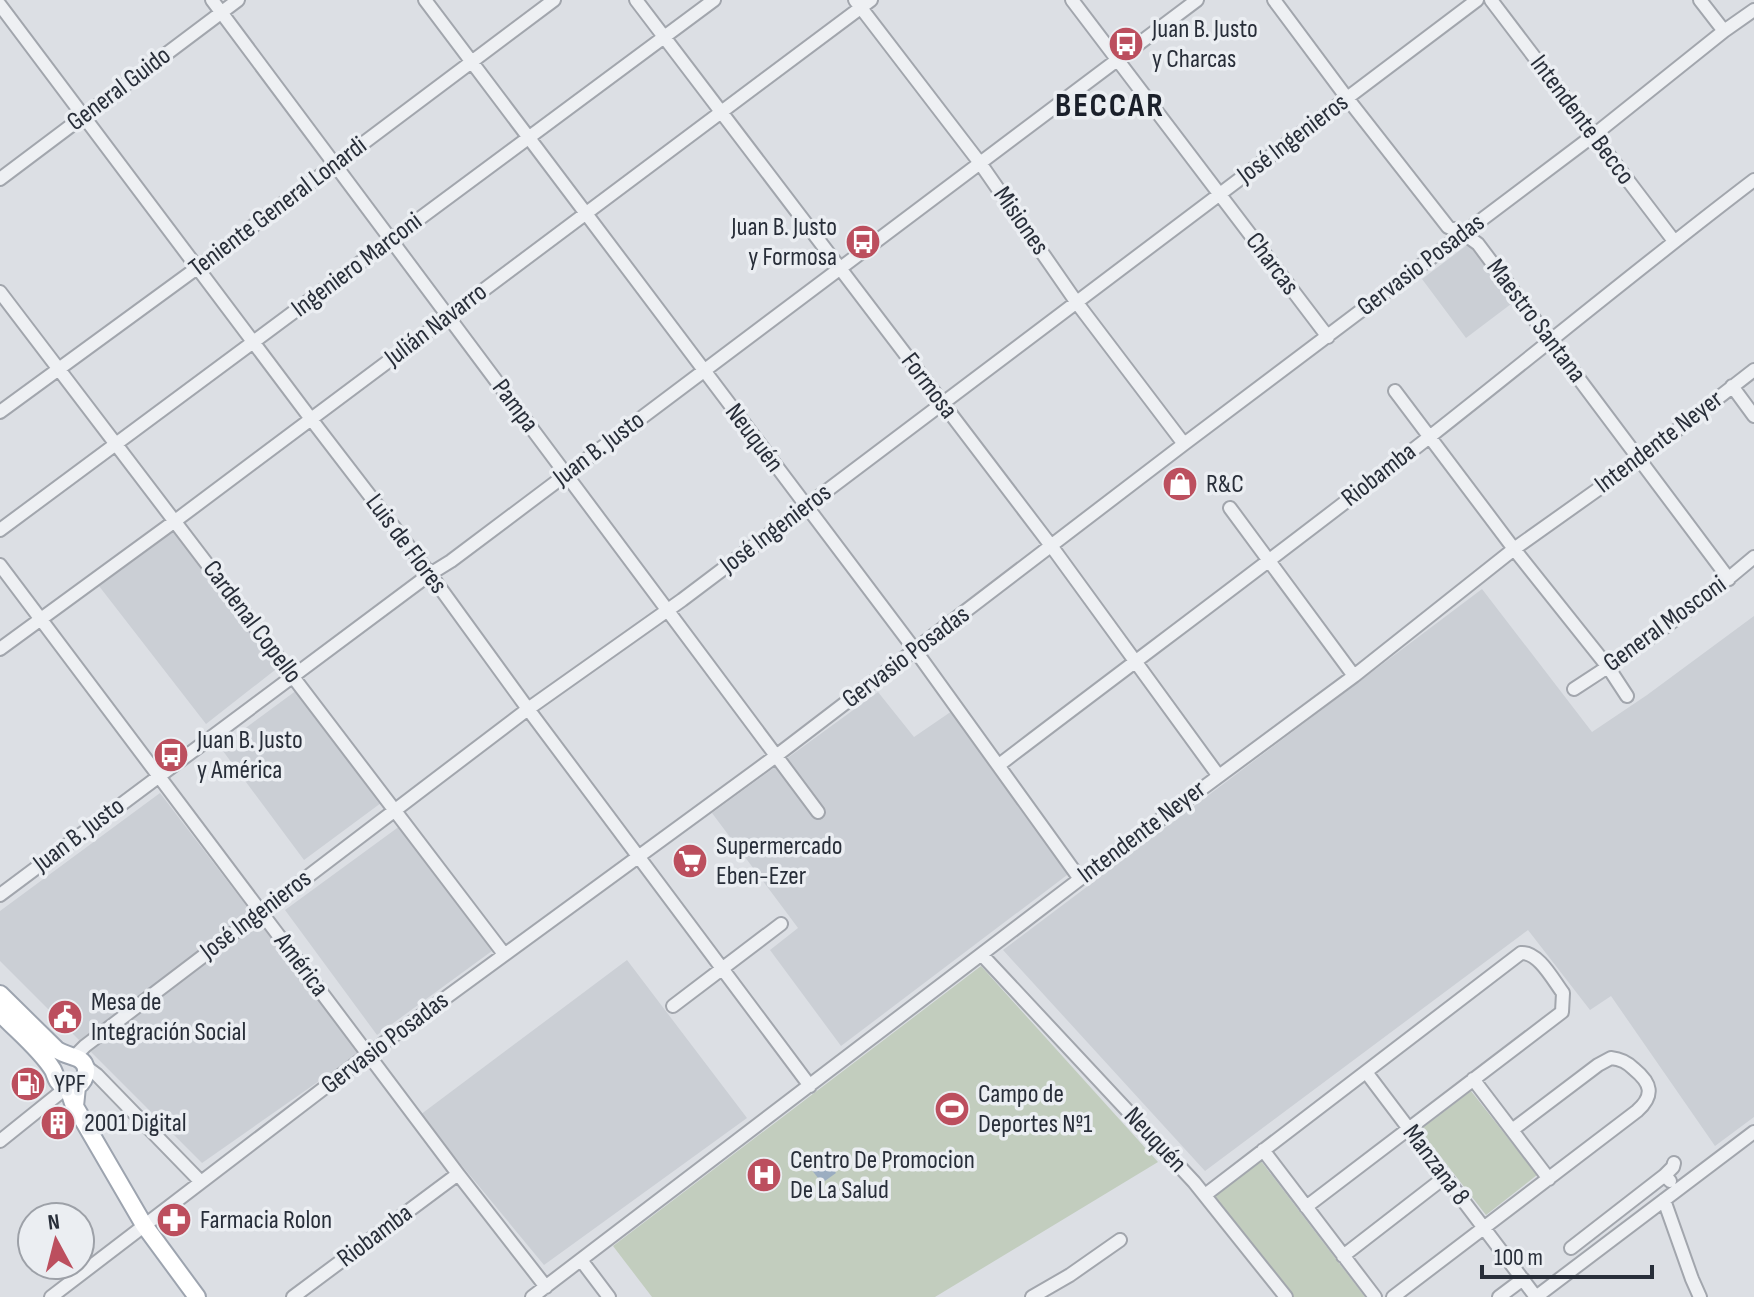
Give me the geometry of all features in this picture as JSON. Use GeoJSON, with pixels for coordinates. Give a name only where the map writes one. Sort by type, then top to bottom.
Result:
{"type":"FeatureCollection","features":[{"type":"Feature","properties":{"kind":"main road"},"geometry":{"type":"LineString","coordinates":[[0,994],[57,1050],[76,1060],[87,1072],[84,1081],[71,1088],[60,1085],[56,1079],[56,1065],[61,1060],[76,1060]]}},
{"type":"Feature","properties":{"kind":"main road"},"geometry":{"type":"LineString","coordinates":[[0,1013],[55,1072]]}},
{"type":"Feature","properties":{"kind":"main road"},"geometry":{"type":"LineString","coordinates":[[71,1088],[75,1106],[144,1225],[197,1297]]}},
{"type":"Feature","properties":{"kind":"street","name":"Pampa"},"geometry":{"type":"LineString","coordinates":[[212,0],[818,812]]}},
{"type":"Feature","properties":{"kind":"street","name":"General Guido"},"geometry":{"type":"LineString","coordinates":[[0,179],[238,0]]}},
{"type":"Feature","properties":{"kind":"street","name":"Neuquén"},"geometry":{"type":"LineString","coordinates":[[425,0],[915,650],[1080,879]]}},
{"type":"Feature","properties":{"kind":"street","name":"Teniente General Lonardi"},"geometry":{"type":"LineString","coordinates":[[0,412],[554,0]]}},
{"type":"Feature","properties":{"kind":"street","name":"Formosa"},"geometry":{"type":"LineString","coordinates":[[636,0],[1052,547],[1218,775]]}},
{"type":"Feature","properties":{"kind":"street","name":"Ingeniero Marconi"},"geometry":{"type":"LineString","coordinates":[[0,530],[714,0]]}},
{"type":"Feature","properties":{"kind":"street","name":"Charcas"},"geometry":{"type":"LineString","coordinates":[[1072,0],[1328,337]]}},
{"type":"Feature","properties":{"kind":"street","name":"Juan B. Justo"},"geometry":{"type":"LineString","coordinates":[[0,895],[451,561],[1197,0]]}},
{"type":"Feature","properties":{"kind":"street","name":"Maestro Santana"},"geometry":{"type":"LineString","coordinates":[[1274,0],[1448,227],[1478,244],[1729,579]]}},
{"type":"Feature","properties":{"kind":"street","name":"José Ingenieros"},"geometry":{"type":"LineString","coordinates":[[76,1060],[85,1046],[261,911],[528,709],[668,611],[1477,0]]}},
{"type":"Feature","properties":{"kind":"street","name":"Intendente Becco"},"geometry":{"type":"LineString","coordinates":[[1491,0],[1674,241]]}},
{"type":"Feature","properties":{"kind":"street"},"geometry":{"type":"LineString","coordinates":[[1700,0],[1724,31]]}},
{"type":"Feature","properties":{"kind":"street","name":"Julián Navarro"},"geometry":{"type":"LineString","coordinates":[[0,649],[721,112],[862,2]]}},
{"type":"Feature","properties":{"kind":"street","name":"Misiones"},"geometry":{"type":"LineString","coordinates":[[862,2],[980,163],[1077,303],[1184,444]]}},
{"type":"Feature","properties":{"kind":"street","name":"Luis de Flores"},"geometry":{"type":"LineString","coordinates":[[0,5],[430,574],[810,1086]]}},
{"type":"Feature","properties":{"kind":"street","name":"Gervasio Posadas"},"geometry":{"type":"LineString","coordinates":[[51,1297],[368,1054],[776,756],[1754,10]]}},
{"type":"Feature","properties":{"kind":"street","name":"Riobamba"},"geometry":{"type":"LineString","coordinates":[[999,765],[1429,437],[1754,180]]}},
{"type":"Feature","properties":{"kind":"street","name":"Cardenal Copello"},"geometry":{"type":"LineString","coordinates":[[0,292],[504,954]]}},
{"type":"Feature","properties":{"kind":"street","name":"Intendente Neyer"},"geometry":{"type":"LineString","coordinates":[[532,1297],[1080,879],[1354,676],[1514,549],[1754,370]]}},
{"type":"Feature","properties":{"kind":"street"},"geometry":{"type":"LineString","coordinates":[[1732,386],[1754,416]]}},
{"type":"Feature","properties":{"kind":"street"},"geometry":{"type":"LineString","coordinates":[[1395,391],[1608,667],[1627,696]]}},
{"type":"Feature","properties":{"kind":"street"},"geometry":{"type":"LineString","coordinates":[[1230,508],[1354,676]]}},
{"type":"Feature","properties":{"kind":"street","name":"General Mosconi"},"geometry":{"type":"LineString","coordinates":[[1574,689],[1729,579],[1754,557]]}},
{"type":"Feature","properties":{"kind":"street","name":"América"},"geometry":{"type":"LineString","coordinates":[[0,565],[546,1287]]}},
{"type":"Feature","properties":{"kind":"street"},"geometry":{"type":"LineString","coordinates":[[673,1006],[781,924]]}},
{"type":"Feature","properties":{"kind":"street"},"geometry":{"type":"LineString","coordinates":[[1205,1195],[1521,953],[1534,956],[1563,993],[1562,1012],[1306,1207]]}},
{"type":"Feature","properties":{"kind":"street","name":"Neuquén"},"geometry":{"type":"LineString","coordinates":[[982,955],[1205,1195],[1286,1297]]}},
{"type":"Feature","properties":{"kind":"street"},"geometry":{"type":"LineString","coordinates":[[1393,1297],[1646,1103],[1649,1087],[1643,1076],[1626,1061],[1611,1058],[1512,1130]]}},
{"type":"Feature","properties":{"kind":"street"},"geometry":{"type":"LineString","coordinates":[[76,1060],[97,1075],[201,1182]]}},
{"type":"Feature","properties":{"kind":"street","name":"Manzana 8"},"geometry":{"type":"LineString","coordinates":[[1366,1072],[1536,1297]]}},
{"type":"Feature","properties":{"kind":"street"},"geometry":{"type":"LineString","coordinates":[[1473,1079],[1549,1179]]}},
{"type":"Feature","properties":{"kind":"street"},"geometry":{"type":"LineString","coordinates":[[0,1141],[71,1088]]}},
{"type":"Feature","properties":{"kind":"street"},"geometry":{"type":"LineString","coordinates":[[1536,1297],[1754,1132]]}},
{"type":"Feature","properties":{"kind":"street"},"geometry":{"type":"LineString","coordinates":[[1263,1150],[1375,1297]]}},
{"type":"Feature","properties":{"kind":"street"},"geometry":{"type":"LineString","coordinates":[[1571,1248],[1665,1175],[1674,1163]]}},
{"type":"Feature","properties":{"kind":"street","name":"Riobamba"},"geometry":{"type":"LineString","coordinates":[[293,1297],[458,1174]]}},
{"type":"Feature","properties":{"kind":"street"},"geometry":{"type":"LineString","coordinates":[[1665,1175],[1678,1189]]}},
{"type":"Feature","properties":{"kind":"street"},"geometry":{"type":"LineString","coordinates":[[1343,1256],[1445,1177]]}},
{"type":"Feature","properties":{"kind":"street"},"geometry":{"type":"LineString","coordinates":[[1664,1200],[1700,1297]]}},
{"type":"Feature","properties":{"kind":"street"},"geometry":{"type":"LineString","coordinates":[[1032,1297],[1120,1240]]}},
{"type":"Feature","properties":{"kind":"street"},"geometry":{"type":"LineString","coordinates":[[581,1260],[609,1297]]}},
{"type":"Feature","properties":{"kind":"street"},"geometry":{"type":"LineString","coordinates":[[1499,1297],[1523,1279]]}},
{"type":"Feature","properties":{"kind":"shaded area"},"geometry":{"type":"Polygon","coordinates":[[[1471,242],[1515,301],[1466,338],[1422,279],[1471,242]]]}},
{"type":"Feature","properties":{"kind":"shaded area"},"geometry":{"type":"Polygon","coordinates":[[[173,529],[280,666],[206,724],[99,586],[173,529]]]}},
{"type":"Feature","properties":{"kind":"shaded area"},"geometry":{"type":"Polygon","coordinates":[[[1482,589],[1592,732],[1754,616],[1754,1117],[1715,1146],[1611,996],[1590,1010],[1528,930],[1205,1171],[1003,950],[1482,589]]]}},
{"type":"Feature","properties":{"kind":"shaded area"},"geometry":{"type":"Polygon","coordinates":[[[297,690],[381,803],[304,860],[220,747],[297,690]]]}},
{"type":"Feature","properties":{"kind":"shaded area"},"geometry":{"type":"Polygon","coordinates":[[[878,692],[914,737],[952,711],[1075,869],[841,1046],[770,950],[798,928],[712,813],[878,692]]]}},
{"type":"Feature","properties":{"kind":"shaded area"},"geometry":{"type":"Polygon","coordinates":[[[160,793],[359,1053],[202,1163],[0,961],[0,911],[160,793]]]}},
{"type":"Feature","properties":{"kind":"shaded area"},"geometry":{"type":"Polygon","coordinates":[[[404,823],[496,948],[377,1035],[285,910],[404,823]]]}},
{"type":"Feature","properties":{"kind":"shaded area"},"geometry":{"type":"Polygon","coordinates":[[[627,960],[747,1118],[544,1265],[420,1115],[627,960]]]}},
{"type":"Feature","properties":{"kind":"green space","name":"Campo de Deportes Nº1"},"geometry":{"type":"Polygon","coordinates":[[[981,966],[1158,1162],[935,1297],[652,1297],[613,1246],[981,966]]]}},
{"type":"Feature","properties":{"kind":"green space"},"geometry":{"type":"Polygon","coordinates":[[[1471,1091],[1537,1175],[1486,1215],[1420,1130],[1471,1091]]]}},
{"type":"Feature","properties":{"kind":"green space"},"geometry":{"type":"Polygon","coordinates":[[[1261,1161],[1365,1297],[1292,1297],[1215,1196],[1261,1161]]]}},
{"type":"Feature","properties":{"kind":"water"},"geometry":{"type":"Polygon","coordinates":[[[821,1154],[836,1173],[822,1183],[807,1164],[821,1154]]]}},
{"type":"Feature","properties":{"kind":"place","name":"Juan B. Justo y Charcas"},"geometry":{"type":"Point","coordinates":[1126,44]}},
{"type":"Feature","properties":{"kind":"place","name":"Juan B. Justo y Formosa"},"geometry":{"type":"Point","coordinates":[863,242]}},
{"type":"Feature","properties":{"kind":"place","name":"R&C"},"geometry":{"type":"Point","coordinates":[1180,484]}},
{"type":"Feature","properties":{"kind":"place","name":"Juan B. Justo y América"},"geometry":{"type":"Point","coordinates":[171,755]}},
{"type":"Feature","properties":{"kind":"place","name":"Supermercado Eben-Ezer"},"geometry":{"type":"Point","coordinates":[690,861]}},
{"type":"Feature","properties":{"kind":"place","name":"Mesa de Integración Social"},"geometry":{"type":"Point","coordinates":[65,1017]}},
{"type":"Feature","properties":{"kind":"place","name":"YPF"},"geometry":{"type":"Point","coordinates":[28,1084]}},
{"type":"Feature","properties":{"kind":"place","name":"Campo de Deportes Nº1"},"geometry":{"type":"Point","coordinates":[952,1109]}},
{"type":"Feature","properties":{"kind":"place","name":"2001 Digital"},"geometry":{"type":"Point","coordinates":[58,1123]}},
{"type":"Feature","properties":{"kind":"place","name":"Centro De Promocion De La Salud"},"geometry":{"type":"Point","coordinates":[764,1175]}},
{"type":"Feature","properties":{"kind":"place","name":"Farmacia Rolon"},"geometry":{"type":"Point","coordinates":[174,1220]}},
{"type":"Feature","properties":{"kind":"district","name":"BECCAR"},"geometry":{"type":"Point","coordinates":[1110,105]}}]}
